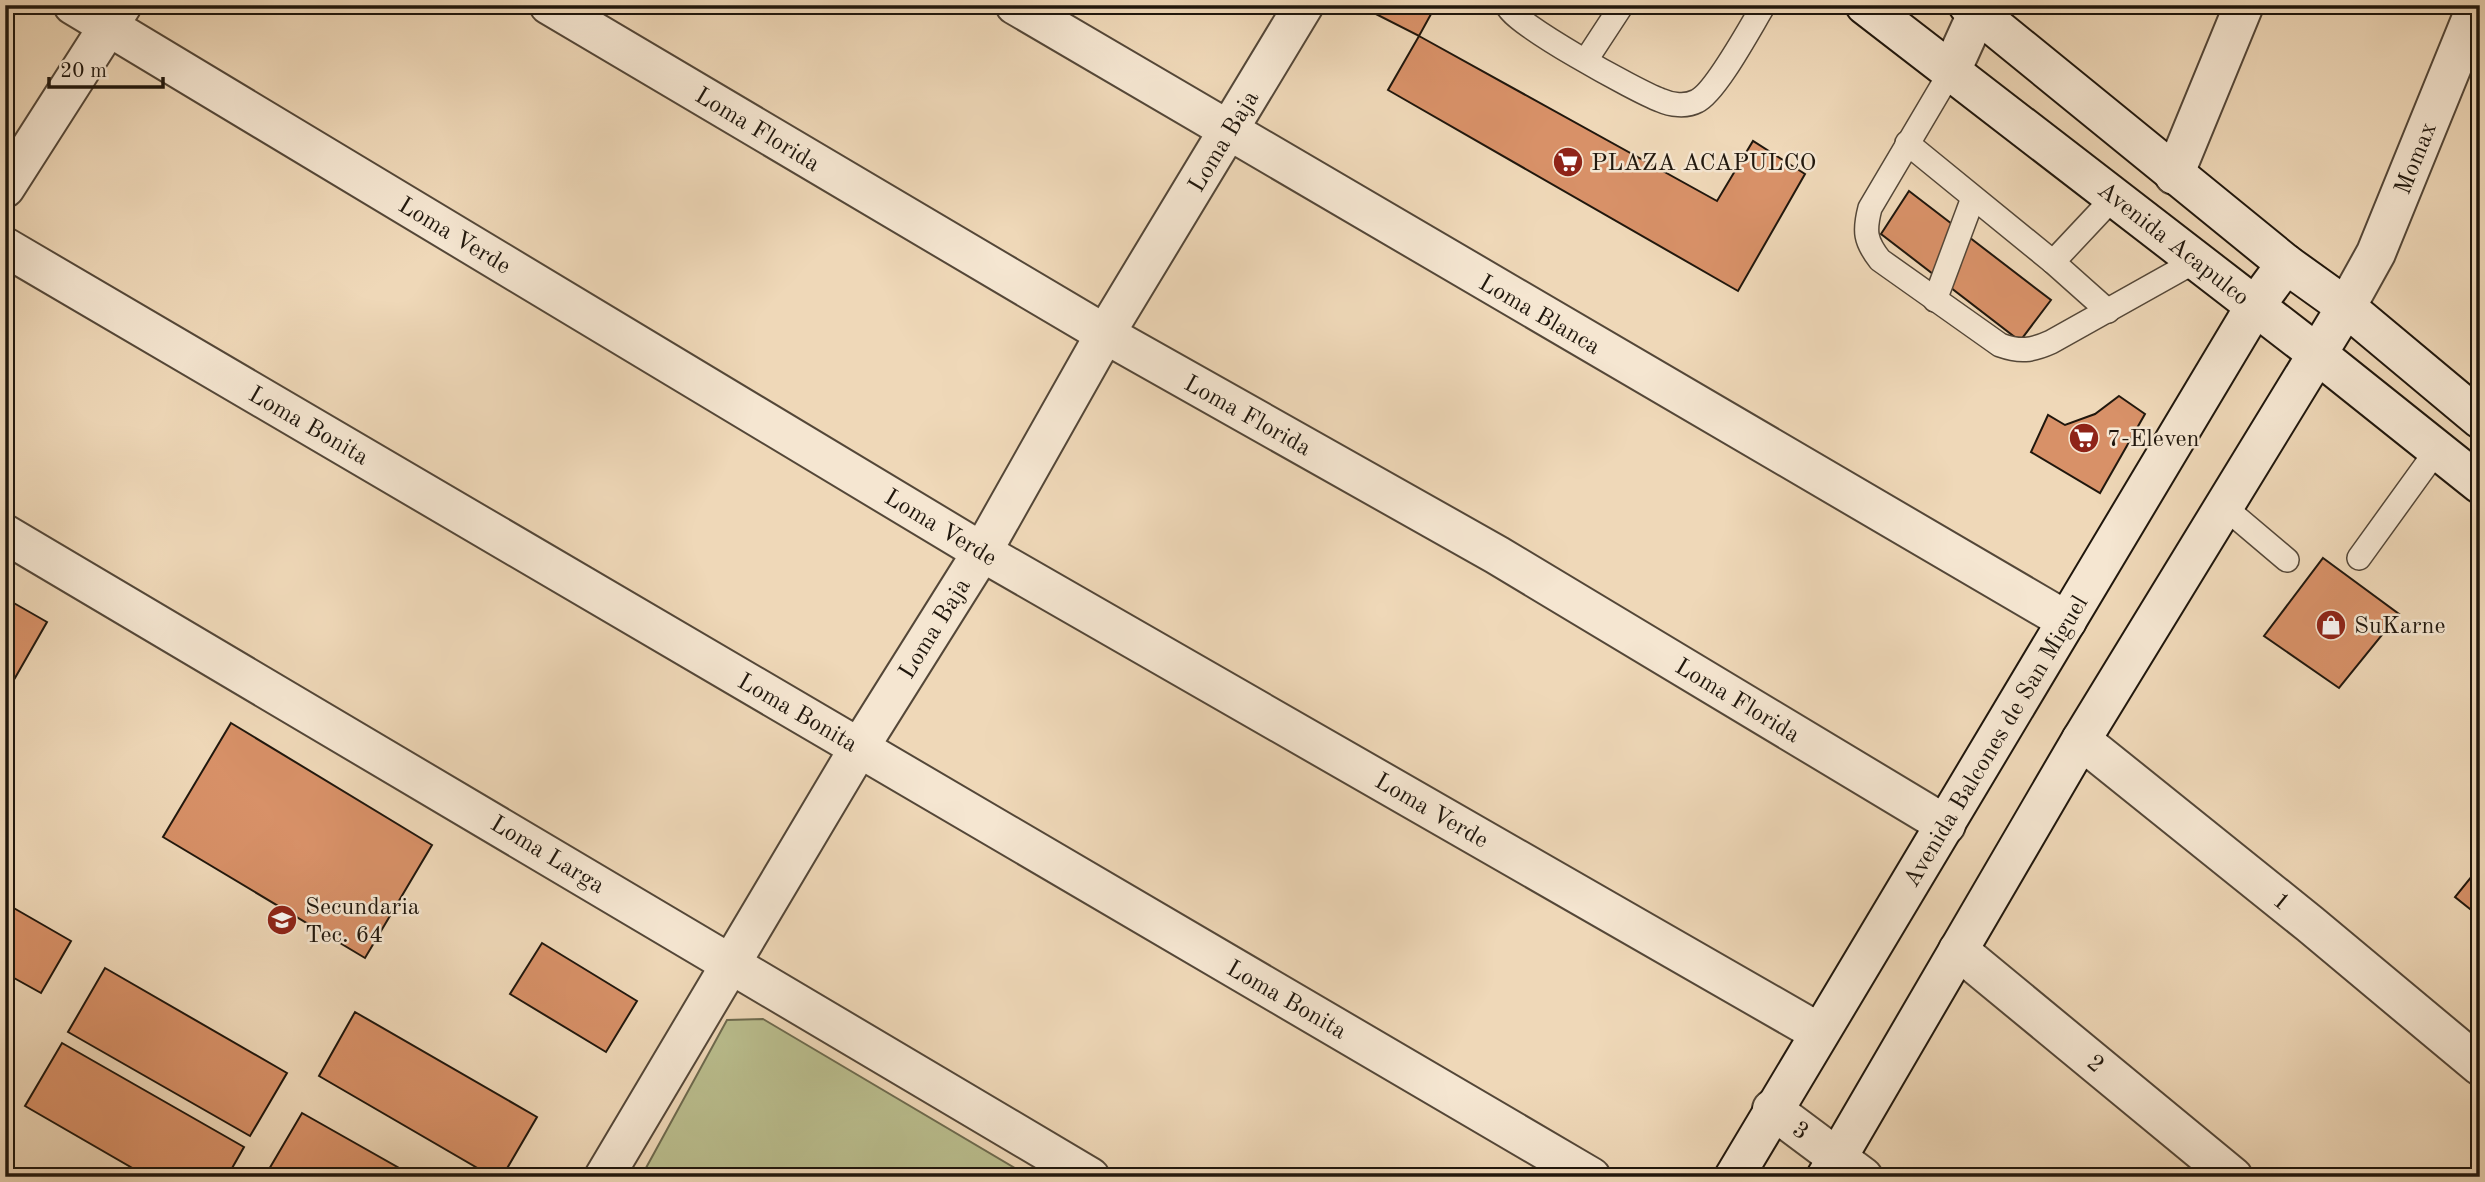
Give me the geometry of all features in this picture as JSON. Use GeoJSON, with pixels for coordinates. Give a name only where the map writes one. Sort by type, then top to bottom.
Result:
{"type":"FeatureCollection","features":[{"type":"Feature","properties":{"kind":"street","name":"Loma Verde"},"geometry":{"type":"LineString","coordinates":[[73,5],[116,16],[982,552],[1818,1032]]}},
{"type":"Feature","properties":{"kind":"street","name":"Loma Florida"},"geometry":{"type":"LineString","coordinates":[[549,5],[1105,334],[1497,555],[1946,825]]}},
{"type":"Feature","properties":{"kind":"street","name":"Loma Blanca"},"geometry":{"type":"LineString","coordinates":[[1015,5],[1229,133],[2067,621]]}},
{"type":"Feature","properties":{"kind":"street","name":"Loma Baja"},"geometry":{"type":"LineString","coordinates":[[604,1177],[859,748],[982,552],[1105,334],[1304,5]]}},
{"type":"Feature","properties":{"kind":"street","name":"Avenida Acapulco"},"geometry":{"type":"LineString","coordinates":[[1866,5],[2194,262],[2316,353],[2480,484]]}},
{"type":"Feature","properties":{"kind":"street"},"geometry":{"type":"LineString","coordinates":[[2174,175],[2244,5]]}},
{"type":"Feature","properties":{"kind":"street","name":"Momax"},"geometry":{"type":"LineString","coordinates":[[2346,307],[2376,253],[2477,5]]}},
{"type":"Feature","properties":{"kind":"street"},"geometry":{"type":"LineString","coordinates":[[1951,71],[1976,8],[2174,175],[2286,264],[2346,307],[2480,419]]}},
{"type":"Feature","properties":{"kind":"street"},"geometry":{"type":"LineString","coordinates":[[5,188],[116,16]]}},
{"type":"Feature","properties":{"kind":"street","name":"Loma Bonita"},"geometry":{"type":"LineString","coordinates":[[5,247],[1591,1177]]}},
{"type":"Feature","properties":{"kind":"street"},"geometry":{"type":"LineString","coordinates":[[2255,306],[2286,264]]}},
{"type":"Feature","properties":{"kind":"street","name":"Avenida Balcones de San Miguel"},"geometry":{"type":"LineString","coordinates":[[1734,1177],[1818,1032],[1946,825],[2255,306]]}},
{"type":"Feature","properties":{"kind":"street"},"geometry":{"type":"LineString","coordinates":[[1842,1170],[1958,950],[2222,505],[2346,307]]}},
{"type":"Feature","properties":{"kind":"street","name":"Loma Larga"},"geometry":{"type":"LineString","coordinates":[[5,534],[1090,1177]]}},
{"type":"Feature","properties":{"kind":"street","name":"1"},"geometry":{"type":"LineString","coordinates":[[2081,740],[2311,924],[2480,1066]]}},
{"type":"Feature","properties":{"kind":"street","name":"2"},"geometry":{"type":"LineString","coordinates":[[1958,950],[2233,1177]]}},
{"type":"Feature","properties":{"kind":"street","name":"3"},"geometry":{"type":"LineString","coordinates":[[1772,1109],[1842,1170]]}},
{"type":"Feature","properties":{"kind":"lane"},"geometry":{"type":"LineString","coordinates":[[1507,5],[1508,11],[1522,24],[1661,101],[1683,105],[1698,101],[1712,86],[1764,5]]}},
{"type":"Feature","properties":{"kind":"lane"},"geometry":{"type":"LineString","coordinates":[[1586,60],[1622,5]]}},
{"type":"Feature","properties":{"kind":"lane"},"geometry":{"type":"LineString","coordinates":[[1951,71],[1870,208],[1867,244],[1880,260],[2000,345],[2017,351],[2032,351],[2194,262]]}},
{"type":"Feature","properties":{"kind":"lane"},"geometry":{"type":"LineString","coordinates":[[1907,143],[2053,262],[2108,311]]}},
{"type":"Feature","properties":{"kind":"lane"},"geometry":{"type":"LineString","coordinates":[[2053,262],[2114,197]]}},
{"type":"Feature","properties":{"kind":"lane"},"geometry":{"type":"LineString","coordinates":[[1934,300],[1973,198]]}},
{"type":"Feature","properties":{"kind":"lane"},"geometry":{"type":"LineString","coordinates":[[2359,558],[2437,450]]}},
{"type":"Feature","properties":{"kind":"lane"},"geometry":{"type":"LineString","coordinates":[[2222,505],[2287,560]]}},
{"type":"Feature","properties":{"kind":"green space"},"geometry":{"type":"Polygon","coordinates":[[[763,1019],[1030,1177],[641,1177],[727,1020],[763,1019]]]}},
{"type":"Feature","properties":{"kind":"building"},"geometry":{"type":"Polygon","coordinates":[[[1368,5],[1436,5],[1419,36],[1366,9],[1368,5]]]}},
{"type":"Feature","properties":{"kind":"building"},"geometry":{"type":"Polygon","coordinates":[[[1419,36],[1717,201],[1753,141],[1805,174],[1738,291],[1388,90],[1419,36]]]}},
{"type":"Feature","properties":{"kind":"building"},"geometry":{"type":"Polygon","coordinates":[[[1909,191],[2051,300],[2020,341],[1881,234],[1909,191]]]}},
{"type":"Feature","properties":{"kind":"building","name":"7-Eleven"},"geometry":{"type":"Polygon","coordinates":[[[2119,396],[2145,414],[2100,493],[2031,452],[2048,415],[2065,425],[2095,414],[2119,396]]]}},
{"type":"Feature","properties":{"kind":"building","name":"SuKarne"},"geometry":{"type":"Polygon","coordinates":[[[2323,558],[2399,614],[2339,688],[2264,636],[2323,558]]]}},
{"type":"Feature","properties":{"kind":"building"},"geometry":{"type":"Polygon","coordinates":[[[5,598],[47,622],[11,685],[5,682],[5,598]]]}},
{"type":"Feature","properties":{"kind":"building"},"geometry":{"type":"Polygon","coordinates":[[[231,723],[432,845],[365,958],[163,837],[231,723]]]}},
{"type":"Feature","properties":{"kind":"building"},"geometry":{"type":"Polygon","coordinates":[[[2480,866],[2480,917],[2455,897],[2480,866]]]}},
{"type":"Feature","properties":{"kind":"building"},"geometry":{"type":"Polygon","coordinates":[[[5,903],[71,941],[41,993],[5,973],[5,903]]]}},
{"type":"Feature","properties":{"kind":"building"},"geometry":{"type":"Polygon","coordinates":[[[542,943],[637,1001],[606,1052],[510,994],[542,943]]]}},
{"type":"Feature","properties":{"kind":"building"},"geometry":{"type":"Polygon","coordinates":[[[105,968],[287,1073],[250,1136],[68,1032],[105,968]]]}},
{"type":"Feature","properties":{"kind":"building"},"geometry":{"type":"Polygon","coordinates":[[[355,1012],[537,1117],[502,1177],[493,1177],[319,1076],[355,1012]]]}},
{"type":"Feature","properties":{"kind":"building"},"geometry":{"type":"Polygon","coordinates":[[[62,1043],[244,1147],[227,1177],[148,1177],[25,1106],[62,1043]]]}},
{"type":"Feature","properties":{"kind":"building"},"geometry":{"type":"Polygon","coordinates":[[[302,1113],[415,1177],[265,1176],[302,1113]]]}},
{"type":"Feature","properties":{"kind":"building"},"geometry":{"type":"Polygon","coordinates":[[[5,1167],[22,1177],[5,1177],[5,1167]]]}},
{"type":"Feature","properties":{"kind":"place","name":"PLAZA ACAPULCO"},"geometry":{"type":"Point","coordinates":[1568,162]}},
{"type":"Feature","properties":{"kind":"place","name":"7-Eleven"},"geometry":{"type":"Point","coordinates":[2084,438]}},
{"type":"Feature","properties":{"kind":"place","name":"SuKarne"},"geometry":{"type":"Point","coordinates":[2331,625]}},
{"type":"Feature","properties":{"kind":"place","name":"Secundaria Tec. 64"},"geometry":{"type":"Point","coordinates":[282,920]}}]}
